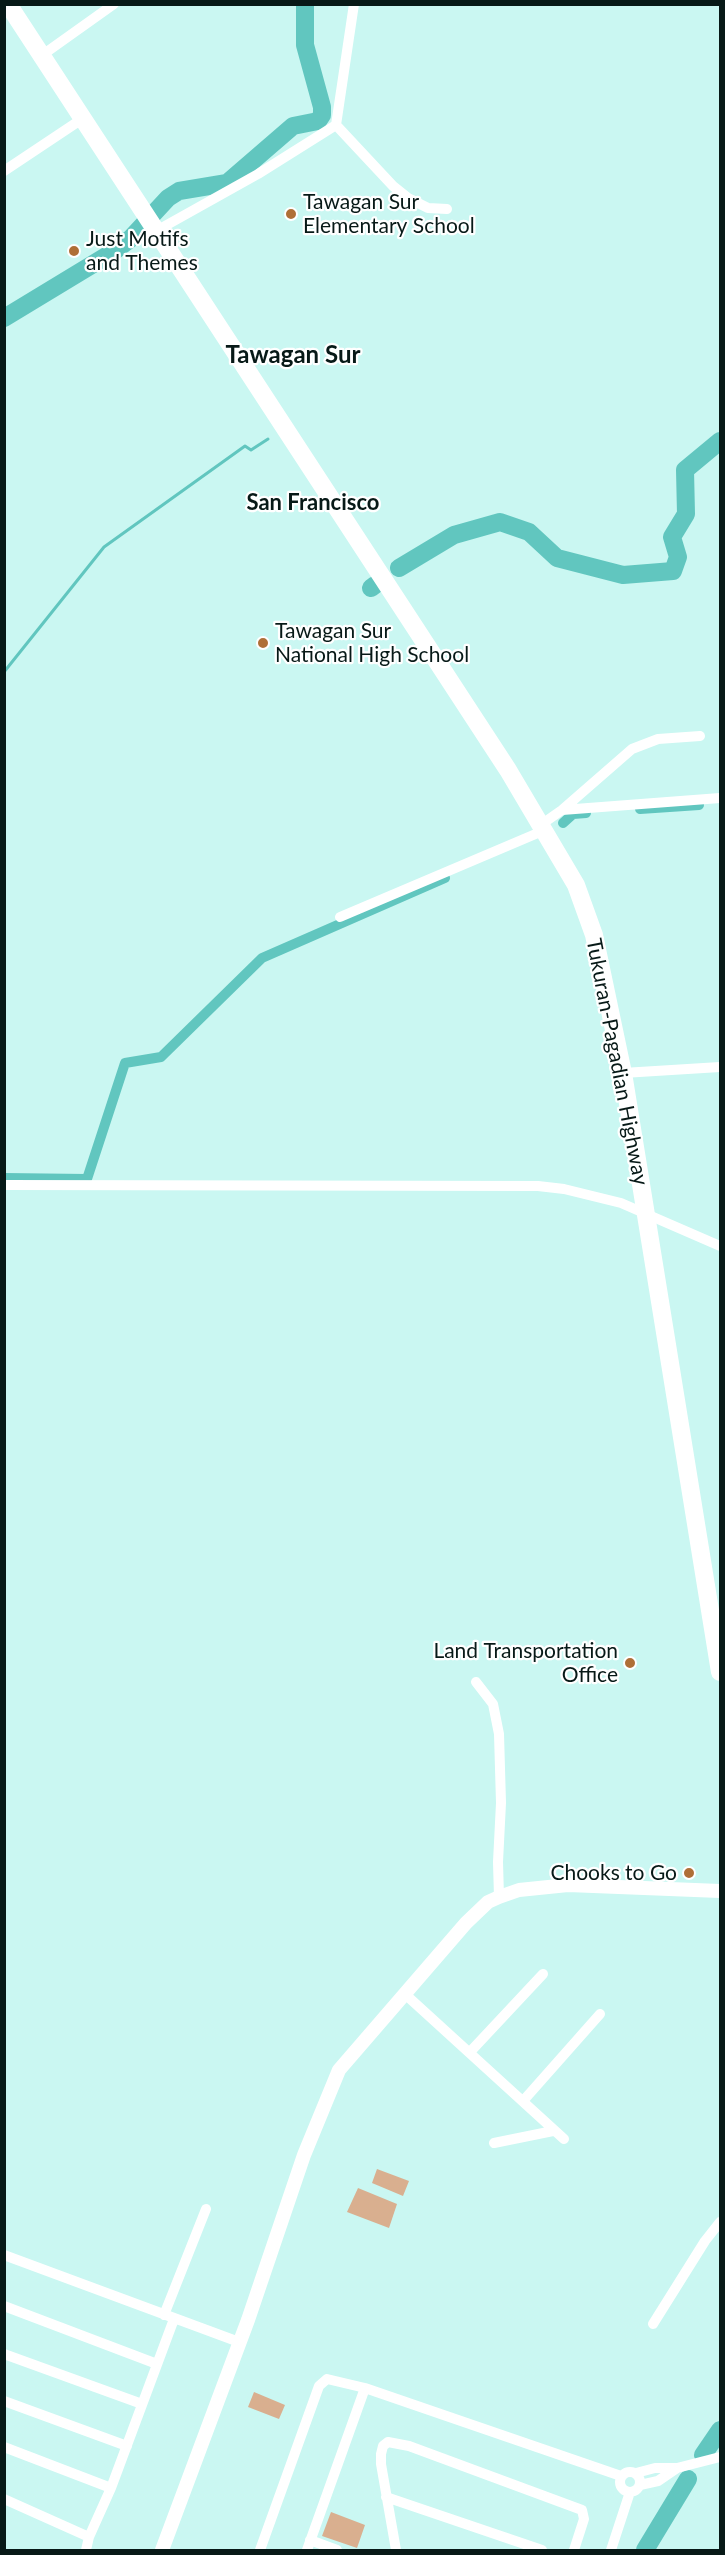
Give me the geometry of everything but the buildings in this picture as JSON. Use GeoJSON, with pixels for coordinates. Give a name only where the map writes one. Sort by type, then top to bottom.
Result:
{"type":"FeatureCollection","features":[{"type":"Feature","properties":{"kind":"highway","name":"Tukuran-Pagadian Highway"},"geometry":{"type":"LineString","coordinates":[[8,4],[260,387],[543,827],[576,885],[594,935],[623,1073],[720,1672]]}},
{"type":"Feature","properties":{"kind":"street"},"geometry":{"type":"LineString","coordinates":[[41,56],[114,4]]}},
{"type":"Feature","properties":{"kind":"street"},"geometry":{"type":"LineString","coordinates":[[153,227],[258,174],[319,138],[336,125],[354,4]]}},
{"type":"Feature","properties":{"kind":"street"},"geometry":{"type":"LineString","coordinates":[[4,171],[82,119]]}},
{"type":"Feature","properties":{"kind":"street"},"geometry":{"type":"LineString","coordinates":[[336,125],[393,186],[408,198],[428,207],[447,209]]}},
{"type":"Feature","properties":{"kind":"street"},"geometry":{"type":"LineString","coordinates":[[340,917],[543,827],[632,749],[643,743],[675,736],[700,736]]}},
{"type":"Feature","properties":{"kind":"street"},"geometry":{"type":"LineString","coordinates":[[562,810],[720,798]]}},
{"type":"Feature","properties":{"kind":"street"},"geometry":{"type":"LineString","coordinates":[[623,1073],[720,1067]]}},
{"type":"Feature","properties":{"kind":"street"},"geometry":{"type":"LineString","coordinates":[[4,1185],[538,1186],[597,1196],[646,1213],[720,1246]]}},
{"type":"Feature","properties":{"kind":"street"},"geometry":{"type":"LineString","coordinates":[[476,1682],[493,1704],[499,1734],[501,1803],[499,1897]]}},
{"type":"Feature","properties":{"kind":"street"},"geometry":{"type":"LineString","coordinates":[[162,2550],[327,2094],[339,2070],[466,1923],[488,1902],[519,1890],[568,1885],[691,1888],[720,1886]]}},
{"type":"Feature","properties":{"kind":"street"},"geometry":{"type":"LineString","coordinates":[[691,1888],[720,1892]]}},
{"type":"Feature","properties":{"kind":"street"},"geometry":{"type":"LineString","coordinates":[[470,2052],[543,1974]]}},
{"type":"Feature","properties":{"kind":"street"},"geometry":{"type":"LineString","coordinates":[[406,1995],[564,2139]]}},
{"type":"Feature","properties":{"kind":"street"},"geometry":{"type":"LineString","coordinates":[[523,2101],[600,2014]]}},
{"type":"Feature","properties":{"kind":"street"},"geometry":{"type":"LineString","coordinates":[[494,2143],[553,2131]]}},
{"type":"Feature","properties":{"kind":"street"},"geometry":{"type":"LineString","coordinates":[[86,2550],[89,2536],[111,2488],[157,2364],[169,2317],[206,2209]]}},
{"type":"Feature","properties":{"kind":"street"},"geometry":{"type":"LineString","coordinates":[[653,2324],[705,2241],[720,2222]]}},
{"type":"Feature","properties":{"kind":"street"},"geometry":{"type":"LineString","coordinates":[[4,2255],[239,2342]]}},
{"type":"Feature","properties":{"kind":"street"},"geometry":{"type":"LineString","coordinates":[[4,2306],[157,2364]]}},
{"type":"Feature","properties":{"kind":"street"},"geometry":{"type":"LineString","coordinates":[[4,2354],[142,2404]]}},
{"type":"Feature","properties":{"kind":"street"},"geometry":{"type":"LineString","coordinates":[[260,2550],[322,2381],[333,2379],[365,2388],[621,2476]]}},
{"type":"Feature","properties":{"kind":"street"},"geometry":{"type":"LineString","coordinates":[[337,2550],[309,2545],[365,2388]]}},
{"type":"Feature","properties":{"kind":"street"},"geometry":{"type":"LineString","coordinates":[[4,2401],[127,2446]]}},
{"type":"Feature","properties":{"kind":"street"},"geometry":{"type":"LineString","coordinates":[[396,2550],[381,2454],[383,2446],[388,2442],[582,2510],[584,2519],[574,2550]]}},
{"type":"Feature","properties":{"kind":"street"},"geometry":{"type":"LineString","coordinates":[[4,2447],[111,2488]]}},
{"type":"Feature","properties":{"kind":"street"},"geometry":{"type":"LineString","coordinates":[[621,2476],[626,2472],[677,2468],[720,2457]]}},
{"type":"Feature","properties":{"kind":"street"},"geometry":{"type":"LineString","coordinates":[[621,2476],[621,2486],[635,2488],[658,2481],[677,2468]]}},
{"type":"Feature","properties":{"kind":"street"},"geometry":{"type":"LineString","coordinates":[[611,2550],[640,2478],[636,2473]]}},
{"type":"Feature","properties":{"kind":"street"},"geometry":{"type":"LineString","coordinates":[[386,2497],[542,2550]]}},
{"type":"Feature","properties":{"kind":"street"},"geometry":{"type":"LineString","coordinates":[[4,2499],[89,2536]]}},
{"type":"Feature","properties":{"kind":"shaded area"},"geometry":{"type":"Polygon","coordinates":[[[377,2169],[409,2181],[403,2196],[372,2183],[377,2169]]]}},
{"type":"Feature","properties":{"kind":"shaded area"},"geometry":{"type":"Polygon","coordinates":[[[358,2188],[397,2204],[389,2228],[347,2212],[358,2188]]]}},
{"type":"Feature","properties":{"kind":"shaded area"},"geometry":{"type":"Polygon","coordinates":[[[254,2392],[285,2405],[279,2419],[248,2407],[254,2392]]]}},
{"type":"Feature","properties":{"kind":"shaded area"},"geometry":{"type":"Polygon","coordinates":[[[331,2512],[365,2525],[357,2548],[322,2536],[331,2512]]]}},
{"type":"Feature","properties":{"kind":"waterway"},"geometry":{"type":"LineString","coordinates":[[4,318],[113,252],[130,239],[168,198],[179,191],[227,183],[293,126],[318,121],[322,115],[322,107],[305,45],[305,4]]}},
{"type":"Feature","properties":{"kind":"waterway"},"geometry":{"type":"LineString","coordinates":[[4,672],[104,547],[245,446],[251,450],[268,439]]}},
{"type":"Feature","properties":{"kind":"waterway"},"geometry":{"type":"LineString","coordinates":[[399,568],[454,535],[500,522],[529,532],[557,558],[623,575],[673,571],[678,557],[672,537],[686,514],[685,470],[720,441]]}},
{"type":"Feature","properties":{"kind":"waterway"},"geometry":{"type":"LineString","coordinates":[[367,582],[371,588]]}},
{"type":"Feature","properties":{"kind":"waterway"},"geometry":{"type":"LineString","coordinates":[[371,588],[375,585]]}},
{"type":"Feature","properties":{"kind":"waterway"},"geometry":{"type":"LineString","coordinates":[[640,809],[699,805]]}},
{"type":"Feature","properties":{"kind":"waterway"},"geometry":{"type":"LineString","coordinates":[[563,823],[573,814],[586,813]]}},
{"type":"Feature","properties":{"kind":"waterway"},"geometry":{"type":"LineString","coordinates":[[4,1178],[87,1179],[125,1063],[161,1057],[262,958],[445,878]]}},
{"type":"Feature","properties":{"kind":"waterway"},"geometry":{"type":"LineString","coordinates":[[703,2455],[720,2430]]}},
{"type":"Feature","properties":{"kind":"waterway"},"geometry":{"type":"LineString","coordinates":[[645,2550],[688,2479]]}},
{"type":"Feature","properties":{"kind":"place","name":"Tawagan Sur Elementary School"},"geometry":{"type":"Point","coordinates":[291,214]}},
{"type":"Feature","properties":{"kind":"place","name":"Just Motifs and Themes"},"geometry":{"type":"Point","coordinates":[74,251]}},
{"type":"Feature","properties":{"kind":"place","name":"Tawagan Sur National High School"},"geometry":{"type":"Point","coordinates":[263,643]}},
{"type":"Feature","properties":{"kind":"place","name":"Land Transportation Office"},"geometry":{"type":"Point","coordinates":[630,1663]}},
{"type":"Feature","properties":{"kind":"place","name":"Chooks to Go"},"geometry":{"type":"Point","coordinates":[689,1873]}},
{"type":"Feature","properties":{"kind":"district","name":"Tawagan Sur"},"geometry":{"type":"Point","coordinates":[293,355]}},
{"type":"Feature","properties":{"kind":"district","name":"San Francisco"},"geometry":{"type":"Point","coordinates":[313,503]}}]}
